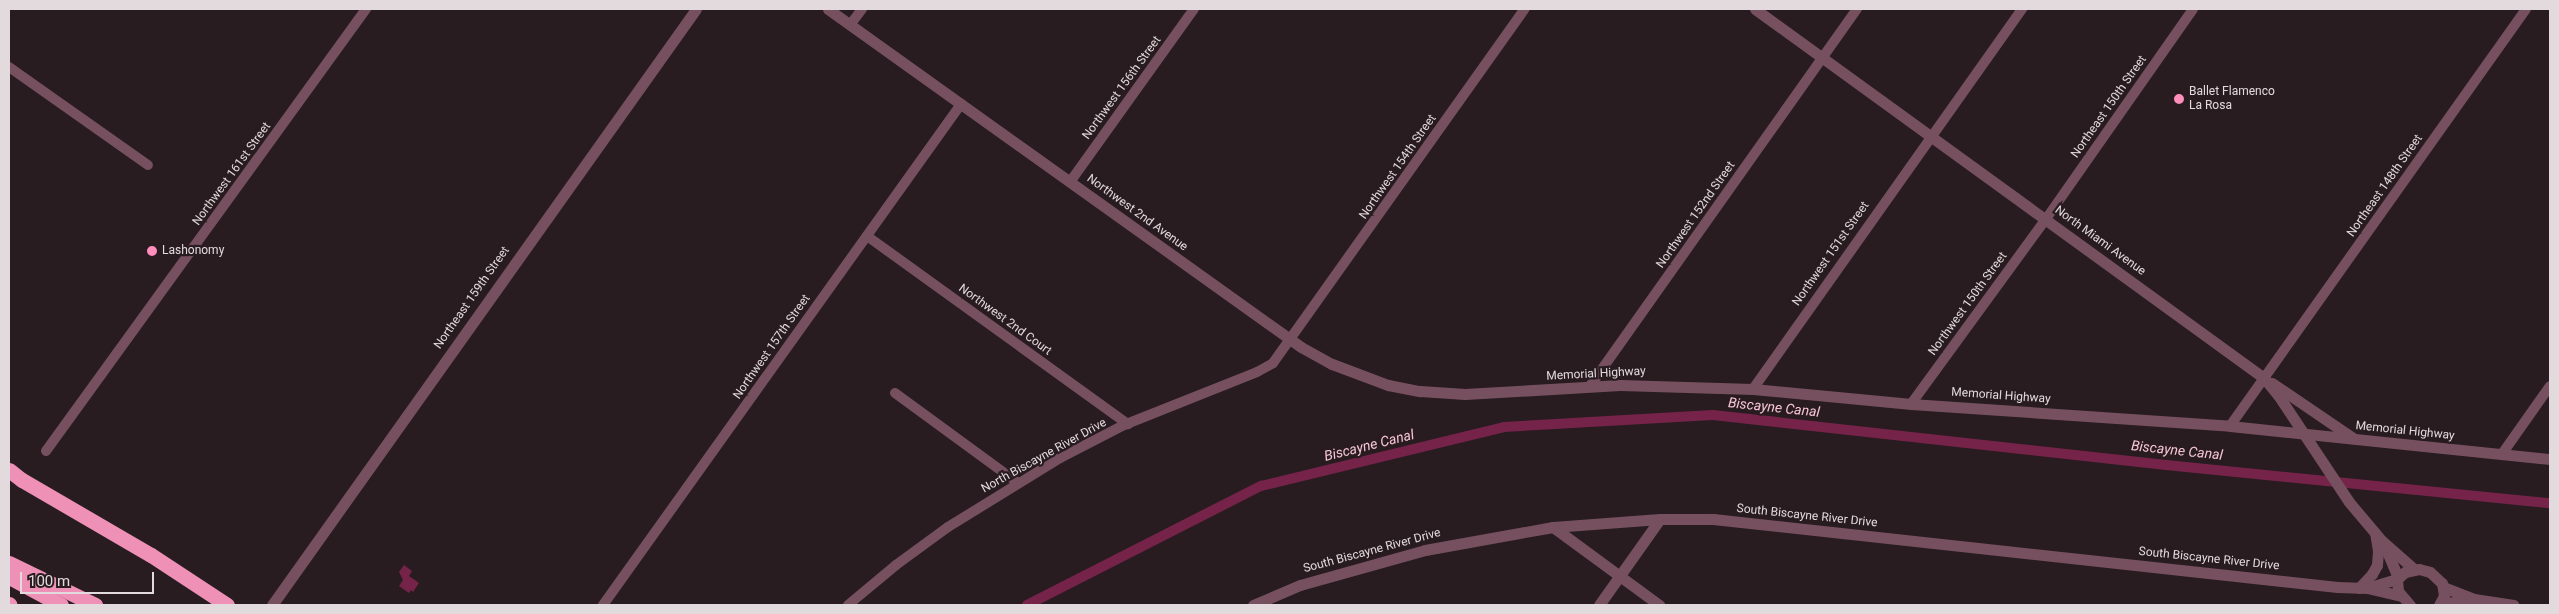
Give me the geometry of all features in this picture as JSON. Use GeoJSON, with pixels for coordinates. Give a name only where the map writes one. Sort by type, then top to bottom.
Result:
{"type":"FeatureCollection","features":[{"type":"Feature","properties":{"kind":"highway"},"geometry":{"type":"LineString","coordinates":[[9,464],[22,480]]}},
{"type":"Feature","properties":{"kind":"highway"},"geometry":{"type":"LineString","coordinates":[[9,470],[22,480],[151,554],[227,605]]}},
{"type":"Feature","properties":{"kind":"highway"},"geometry":{"type":"LineString","coordinates":[[9,563],[95,605]]}},
{"type":"Feature","properties":{"kind":"highway"},"geometry":{"type":"LineString","coordinates":[[9,578],[61,605]]}},
{"type":"Feature","properties":{"kind":"street","name":"Northwest 161st Street"},"geometry":{"type":"LineString","coordinates":[[46,451],[366,9]]}},
{"type":"Feature","properties":{"kind":"street","name":"Northeast 159th Street"},"geometry":{"type":"LineString","coordinates":[[272,605],[696,9]]}},
{"type":"Feature","properties":{"kind":"street","name":"Northwest 2nd Avenue"},"geometry":{"type":"LineString","coordinates":[[828,9],[1291,340],[1332,364],[1379,382],[1420,391],[1450,394]]}},
{"type":"Feature","properties":{"kind":"street"},"geometry":{"type":"LineString","coordinates":[[850,25],[862,9]]}},
{"type":"Feature","properties":{"kind":"street","name":"Northwest 156th Street"},"geometry":{"type":"LineString","coordinates":[[1070,182],[1194,9]]}},
{"type":"Feature","properties":{"kind":"street","name":"Northwest 154th Street"},"geometry":{"type":"LineString","coordinates":[[1291,340],[1525,9]]}},
{"type":"Feature","properties":{"kind":"street","name":"North Miami Avenue"},"geometry":{"type":"LineString","coordinates":[[1755,9],[2264,378],[2278,395],[2349,502],[2379,537],[2414,569]]}},
{"type":"Feature","properties":{"kind":"street","name":"Northwest 152nd Street"},"geometry":{"type":"LineString","coordinates":[[1590,386],[1856,9]]}},
{"type":"Feature","properties":{"kind":"street","name":"Northwest 151st Street"},"geometry":{"type":"LineString","coordinates":[[1754,389],[2022,9]]}},
{"type":"Feature","properties":{"kind":"street","name":"Northeast 150th Street"},"geometry":{"type":"LineString","coordinates":[[2046,219],[2193,9]]}},
{"type":"Feature","properties":{"kind":"street","name":"Northeast 148th Street"},"geometry":{"type":"LineString","coordinates":[[2230,426],[2526,9]]}},
{"type":"Feature","properties":{"kind":"street"},"geometry":{"type":"LineString","coordinates":[[9,67],[148,165]]}},
{"type":"Feature","properties":{"kind":"street","name":"Northwest 157th Street"},"geometry":{"type":"LineString","coordinates":[[604,605],[961,104]]}},
{"type":"Feature","properties":{"kind":"street","name":"Northwest 150th Street"},"geometry":{"type":"LineString","coordinates":[[1911,404],[2046,219]]}},
{"type":"Feature","properties":{"kind":"street","name":"Northwest 2nd Court"},"geometry":{"type":"LineString","coordinates":[[867,236],[1128,424]]}},
{"type":"Feature","properties":{"kind":"street","name":"North Biscayne River Drive"},"geometry":{"type":"LineString","coordinates":[[848,605],[930,539],[1018,483],[1079,448],[1128,424],[1263,369],[1276,361],[1291,340]]}},
{"type":"Feature","properties":{"kind":"street"},"geometry":{"type":"LineString","coordinates":[[2264,378],[2355,439]]}},
{"type":"Feature","properties":{"kind":"street","name":"Memorial Highway"},"geometry":{"type":"LineString","coordinates":[[1450,394],[1590,386],[1662,385],[1754,389],[1911,404],[2230,426],[2550,459]]}},
{"type":"Feature","properties":{"kind":"street"},"geometry":{"type":"LineString","coordinates":[[2502,454],[2550,386]]}},
{"type":"Feature","properties":{"kind":"street"},"geometry":{"type":"LineString","coordinates":[[896,393],[1018,483]]}},
{"type":"Feature","properties":{"kind":"street"},"geometry":{"type":"LineString","coordinates":[[1599,605],[1660,519]]}},
{"type":"Feature","properties":{"kind":"street","name":"South Biscayne River Drive"},"geometry":{"type":"LineString","coordinates":[[1253,605],[1300,585],[1425,550],[1553,527],[1660,519],[1713,519],[2363,588],[2401,596]]}},
{"type":"Feature","properties":{"kind":"street"},"geometry":{"type":"LineString","coordinates":[[1553,527],[1659,605]]}},
{"type":"Feature","properties":{"kind":"street"},"geometry":{"type":"LineString","coordinates":[[2363,588],[2376,564],[2379,537]]}},
{"type":"Feature","properties":{"kind":"street","name":"North Miami Avenue"},"geometry":{"type":"LineString","coordinates":[[2379,537],[2398,578],[2396,586],[2401,596]]}},
{"type":"Feature","properties":{"kind":"street"},"geometry":{"type":"LineString","coordinates":[[2414,569],[2430,572],[2439,579],[2443,587],[2444,596],[2439,605]]}},
{"type":"Feature","properties":{"kind":"street","name":"South Biscayne River Drive"},"geometry":{"type":"LineString","coordinates":[[2363,588],[2398,578],[2414,569]]}},
{"type":"Feature","properties":{"kind":"street"},"geometry":{"type":"LineString","coordinates":[[2443,587],[2474,599],[2514,605]]}},
{"type":"Feature","properties":{"kind":"street"},"geometry":{"type":"LineString","coordinates":[[2401,596],[2410,605]]}},
{"type":"Feature","properties":{"kind":"street"},"geometry":{"type":"LineString","coordinates":[[2439,605],[2474,599]]}},
{"type":"Feature","properties":{"kind":"shaded area"},"geometry":{"type":"Polygon","coordinates":[[[404,565],[412,571],[409,576],[419,583],[413,592],[411,590],[409,593],[399,586],[403,580],[399,572],[404,565]]]}},
{"type":"Feature","properties":{"kind":"waterway","name":"Biscayne Canal"},"geometry":{"type":"LineString","coordinates":[[1027,605],[1261,486],[1504,427],[1713,415],[2166,465],[2550,503]]}},
{"type":"Feature","properties":{"kind":"place","name":"Ballet Flamenco La Rosa"},"geometry":{"type":"Point","coordinates":[2179,99]}},
{"type":"Feature","properties":{"kind":"place","name":"Lashonomy"},"geometry":{"type":"Point","coordinates":[152,251]}}]}
